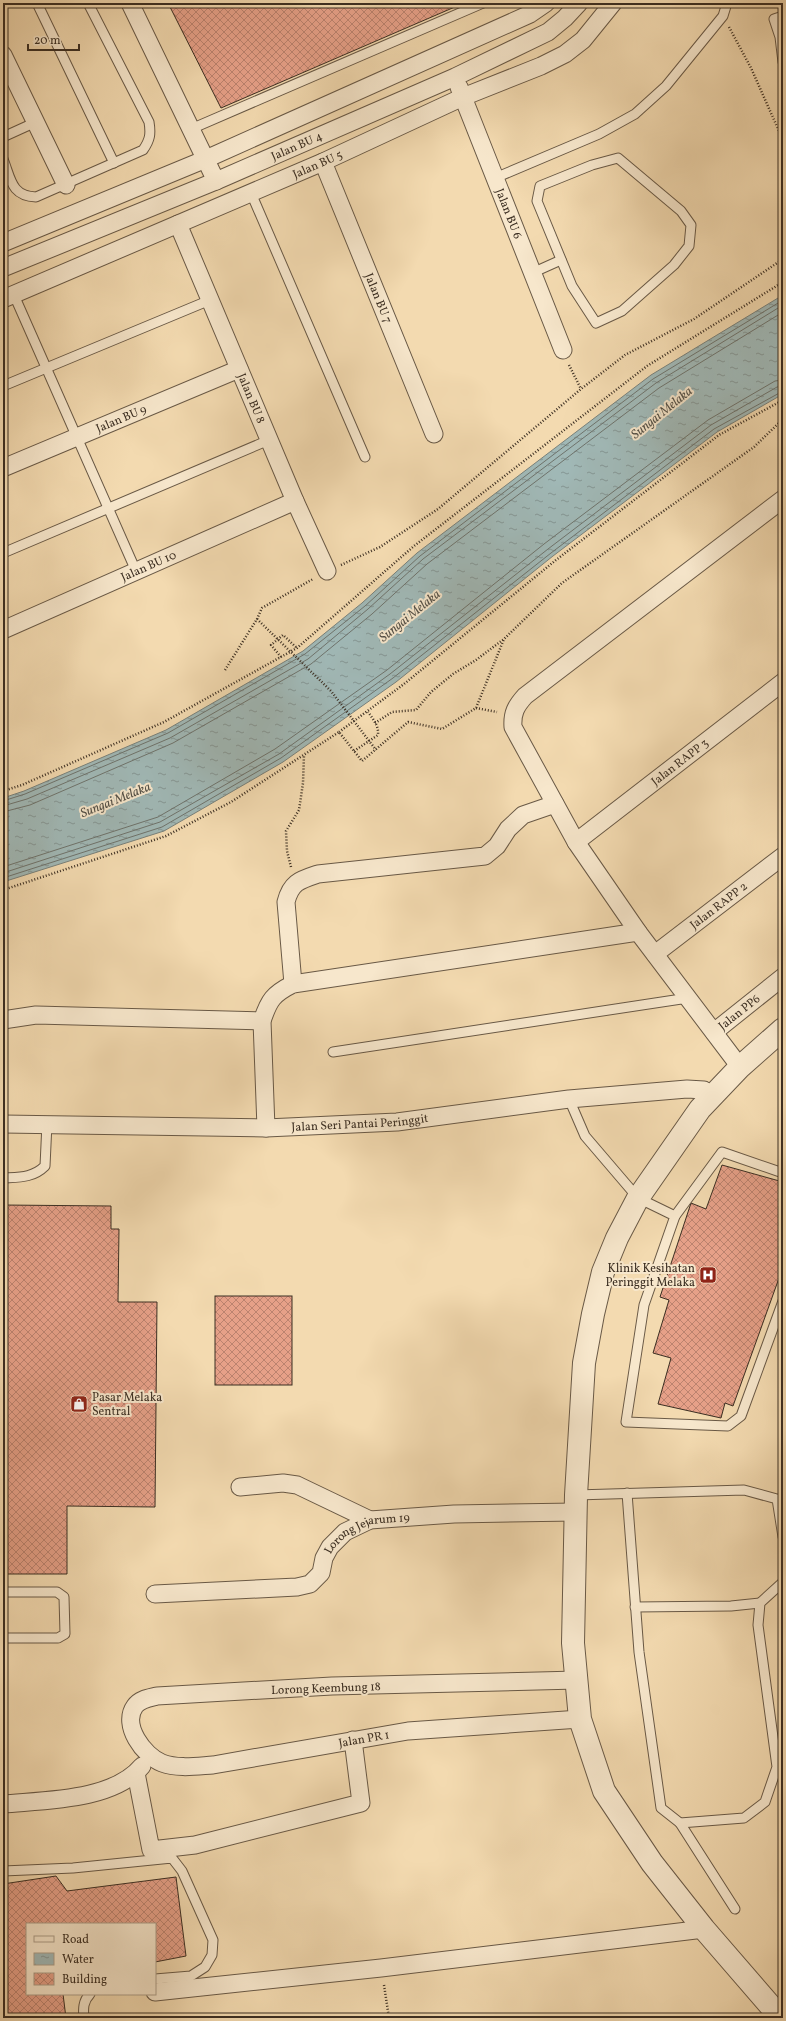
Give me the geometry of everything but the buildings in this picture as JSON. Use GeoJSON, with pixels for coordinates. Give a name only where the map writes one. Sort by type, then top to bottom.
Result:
{"type":"FeatureCollection","features":[{"type":"Feature","properties":{"kind":"street"},"geometry":{"type":"LineString","coordinates":[[130,3],[216,181]]}},
{"type":"Feature","properties":{"kind":"street"},"geometry":{"type":"LineString","coordinates":[[3,243],[206,159],[530,14],[546,3]]}},
{"type":"Feature","properties":{"kind":"street","name":"Jalan BU 4"},"geometry":{"type":"LineString","coordinates":[[3,268],[216,181],[455,77],[548,32],[565,18],[579,3]]}},
{"type":"Feature","properties":{"kind":"street","name":"Jalan BU 5"},"geometry":{"type":"LineString","coordinates":[[9,297],[323,162],[463,98],[541,66],[565,54],[583,40],[613,3]]}},
{"type":"Feature","properties":{"kind":"street"},"geometry":{"type":"LineString","coordinates":[[3,55],[66,185]]}},
{"type":"Feature","properties":{"kind":"street","name":"Jalan BU 6"},"geometry":{"type":"LineString","coordinates":[[455,77],[563,350]]}},
{"type":"Feature","properties":{"kind":"street","name":"Jalan BU 7"},"geometry":{"type":"LineString","coordinates":[[323,162],[434,434]]}},
{"type":"Feature","properties":{"kind":"street","name":"Jalan BU 8"},"geometry":{"type":"LineString","coordinates":[[178,224],[295,501],[327,571]]}},
{"type":"Feature","properties":{"kind":"street","name":"Jalan BU 9"},"geometry":{"type":"LineString","coordinates":[[3,468],[239,369]]}},
{"type":"Feature","properties":{"kind":"street"},"geometry":{"type":"LineString","coordinates":[[740,1067],[638,932],[576,842],[513,727],[512,715],[517,705],[525,696],[783,499]]}},
{"type":"Feature","properties":{"kind":"street","name":"Jalan BU 10"},"geometry":{"type":"LineString","coordinates":[[3,630],[295,501]]}},
{"type":"Feature","properties":{"kind":"street","name":"Jalan RAPP 3"},"geometry":{"type":"LineString","coordinates":[[576,842],[783,682]]}},
{"type":"Feature","properties":{"kind":"street"},"geometry":{"type":"LineString","coordinates":[[293,984],[286,902],[289,892],[295,884],[318,874],[484,856],[497,846],[508,829],[523,815],[555,804]]}},
{"type":"Feature","properties":{"kind":"street","name":"Jalan RAPP 2"},"geometry":{"type":"LineString","coordinates":[[655,954],[783,856]]}},
{"type":"Feature","properties":{"kind":"street"},"geometry":{"type":"LineString","coordinates":[[266,1128],[262,1021],[268,1005],[277,992],[293,984],[638,932]]}},
{"type":"Feature","properties":{"kind":"street","name":"Jalan PP6"},"geometry":{"type":"LineString","coordinates":[[714,1032],[783,977]]}},
{"type":"Feature","properties":{"kind":"street"},"geometry":{"type":"LineString","coordinates":[[3,1020],[36,1015],[262,1021]]}},
{"type":"Feature","properties":{"kind":"street"},"geometry":{"type":"LineString","coordinates":[[781,2018],[704,1929],[652,1863],[604,1790],[580,1720],[573,1643],[576,1503],[584,1363],[593,1314],[604,1272],[617,1238],[638,1198],[700,1109],[740,1067],[783,1029]]}},
{"type":"Feature","properties":{"kind":"street","name":"Jalan Seri Pantai Peringgit"},"geometry":{"type":"LineString","coordinates":[[3,1124],[47,1123],[266,1128],[397,1122],[569,1100],[696,1088],[704,1090],[712,1096]]}},
{"type":"Feature","properties":{"kind":"street"},"geometry":{"type":"LineString","coordinates":[[240,1487],[283,1483],[297,1485],[370,1520]]}},
{"type":"Feature","properties":{"kind":"street","name":"Lorong Jejarum 19"},"geometry":{"type":"LineString","coordinates":[[155,1594],[297,1587],[310,1584],[321,1573],[324,1558],[330,1547],[345,1532],[370,1520],[576,1503]]}},
{"type":"Feature","properties":{"kind":"street","name":"Lorong Keembung 18"},"geometry":{"type":"LineString","coordinates":[[150,1758],[139,1745],[133,1731],[131,1718],[134,1706],[143,1700],[157,1696],[332,1686],[577,1680]]}},
{"type":"Feature","properties":{"kind":"street","name":"Jalan PR 1"},"geometry":{"type":"LineString","coordinates":[[150,1758],[163,1764],[185,1767],[213,1765],[408,1731],[580,1720]]}},
{"type":"Feature","properties":{"kind":"street"},"geometry":{"type":"LineString","coordinates":[[136,1774],[150,1850],[195,1844],[361,1803],[353,1740]]}},
{"type":"Feature","properties":{"kind":"street"},"geometry":{"type":"LineString","coordinates":[[3,1804],[84,1795],[110,1787],[136,1774],[150,1758]]}},
{"type":"Feature","properties":{"kind":"street"},"geometry":{"type":"LineString","coordinates":[[156,1992],[381,1968],[704,1929]]}},
{"type":"Feature","properties":{"kind":"lane"},"geometry":{"type":"LineString","coordinates":[[37,3],[114,163]]}},
{"type":"Feature","properties":{"kind":"lane"},"geometry":{"type":"LineString","coordinates":[[3,159],[15,190],[25,196],[36,197],[143,150],[148,142],[151,133],[149,122],[88,3]]}},
{"type":"Feature","properties":{"kind":"lane"},"geometry":{"type":"LineString","coordinates":[[191,129],[483,3]]}},
{"type":"Feature","properties":{"kind":"lane"},"geometry":{"type":"LineString","coordinates":[[495,178],[600,134],[635,114],[666,86],[723,16],[727,3]]}},
{"type":"Feature","properties":{"kind":"lane"},"geometry":{"type":"LineString","coordinates":[[783,16],[774,19],[780,37],[783,62]]}},
{"type":"Feature","properties":{"kind":"lane"},"geometry":{"type":"LineString","coordinates":[[3,137],[36,122]]}},
{"type":"Feature","properties":{"kind":"lane"},"geometry":{"type":"LineString","coordinates":[[618,158],[681,211],[691,224],[689,246],[674,266],[622,311],[596,323],[572,286],[561,260],[537,201],[540,186],[592,165],[618,158]]}},
{"type":"Feature","properties":{"kind":"lane"},"geometry":{"type":"LineString","coordinates":[[252,193],[365,457]]}},
{"type":"Feature","properties":{"kind":"lane"},"geometry":{"type":"LineString","coordinates":[[532,273],[561,260]]}},
{"type":"Feature","properties":{"kind":"lane"},"geometry":{"type":"LineString","coordinates":[[9,297],[46,368],[136,571]]}},
{"type":"Feature","properties":{"kind":"lane"},"geometry":{"type":"LineString","coordinates":[[3,386],[210,300]]}},
{"type":"Feature","properties":{"kind":"lane"},"geometry":{"type":"LineString","coordinates":[[3,553],[269,440]]}},
{"type":"Feature","properties":{"kind":"lane"},"geometry":{"type":"LineString","coordinates":[[333,1052],[688,998]]}},
{"type":"Feature","properties":{"kind":"lane"},"geometry":{"type":"LineString","coordinates":[[569,1100],[585,1136],[638,1198],[675,1216]]}},
{"type":"Feature","properties":{"kind":"lane"},"geometry":{"type":"LineString","coordinates":[[3,1178],[38,1173],[45,1166],[47,1123]]}},
{"type":"Feature","properties":{"kind":"lane"},"geometry":{"type":"LineString","coordinates":[[783,1173],[722,1152],[675,1216],[644,1305],[626,1422],[728,1426],[741,1416],[783,1302]]}},
{"type":"Feature","properties":{"kind":"lane"},"geometry":{"type":"LineString","coordinates":[[576,1503],[627,1493],[744,1490],[777,1499],[783,1537]]}},
{"type":"Feature","properties":{"kind":"lane"},"geometry":{"type":"LineString","coordinates":[[627,1493],[639,1652],[661,1808],[680,1824],[735,1909]]}},
{"type":"Feature","properties":{"kind":"lane"},"geometry":{"type":"LineString","coordinates":[[635,1607],[731,1606],[760,1603],[783,1582]]}},
{"type":"Feature","properties":{"kind":"lane"},"geometry":{"type":"LineString","coordinates":[[3,1592],[57,1592],[64,1597],[65,1634],[58,1638],[3,1638]]}},
{"type":"Feature","properties":{"kind":"lane"},"geometry":{"type":"LineString","coordinates":[[680,1824],[744,1818],[765,1802],[777,1767],[758,1625],[760,1603]]}},
{"type":"Feature","properties":{"kind":"lane"},"geometry":{"type":"LineString","coordinates":[[3,1871],[73,1868],[172,1858],[182,1871],[213,1940],[212,1955],[205,1967],[191,1976],[156,1979]]}},
{"type":"Feature","properties":{"kind":"lane"},"geometry":{"type":"LineString","coordinates":[[84,2018],[83,2008],[86,1998],[89,1995]]}},
{"type":"Feature","properties":{"kind":"path"},"geometry":{"type":"LineString","coordinates":[[723,16],[751,68],[783,140]]}},
{"type":"Feature","properties":{"kind":"path"},"geometry":{"type":"LineString","coordinates":[[225,670],[257,619],[262,608],[327,571],[380,548],[438,509],[581,389],[625,355],[694,319],[783,259]]}},
{"type":"Feature","properties":{"kind":"path"},"geometry":{"type":"LineString","coordinates":[[3,791],[22,785],[164,722],[297,648],[414,546],[647,366],[783,282]]}},
{"type":"Feature","properties":{"kind":"path"},"geometry":{"type":"LineString","coordinates":[[563,350],[581,389]]}},
{"type":"Feature","properties":{"kind":"path"},"geometry":{"type":"LineString","coordinates":[[3,890],[166,836],[231,802],[368,712],[556,560],[719,435],[783,400]]}},
{"type":"Feature","properties":{"kind":"path"},"geometry":{"type":"LineString","coordinates":[[375,723],[392,712],[416,710],[431,692],[453,674],[476,660],[504,639],[562,583],[754,447],[783,419]]}},
{"type":"Feature","properties":{"kind":"path"},"geometry":{"type":"LineString","coordinates":[[257,619],[331,691],[376,750]]}},
{"type":"Feature","properties":{"kind":"path"},"geometry":{"type":"LineString","coordinates":[[282,657],[272,645],[284,635],[297,648]]}},
{"type":"Feature","properties":{"kind":"path"},"geometry":{"type":"LineString","coordinates":[[339,732],[362,761],[408,722],[442,729],[476,708],[504,639]]}},
{"type":"Feature","properties":{"kind":"path"},"geometry":{"type":"LineString","coordinates":[[476,708],[512,715]]}},
{"type":"Feature","properties":{"kind":"path"},"geometry":{"type":"LineString","coordinates":[[354,751],[378,735],[378,730],[375,723],[368,712]]}},
{"type":"Feature","properties":{"kind":"path"},"geometry":{"type":"LineString","coordinates":[[295,884],[287,851],[286,831],[299,810],[303,783],[304,755]]}},
{"type":"Feature","properties":{"kind":"path"},"geometry":{"type":"LineString","coordinates":[[381,1968],[389,2018]]}},
{"type":"Feature","properties":{"kind":"water","name":"Sungai Melaka"},"geometry":{"type":"Polygon","coordinates":[[[783,295],[783,394],[717,432],[553,556],[396,682],[283,762],[164,831],[3,882],[3,798],[24,791],[166,730],[303,651],[362,603],[417,553],[651,375],[783,295]]]}},
{"type":"Feature","properties":{"kind":"place","name":"Klinik Kesihatan Peringgit Melaka"},"geometry":{"type":"Point","coordinates":[708,1275]}},
{"type":"Feature","properties":{"kind":"place","name":"Pasar Melaka Sentral"},"geometry":{"type":"Point","coordinates":[79,1404]}}]}
